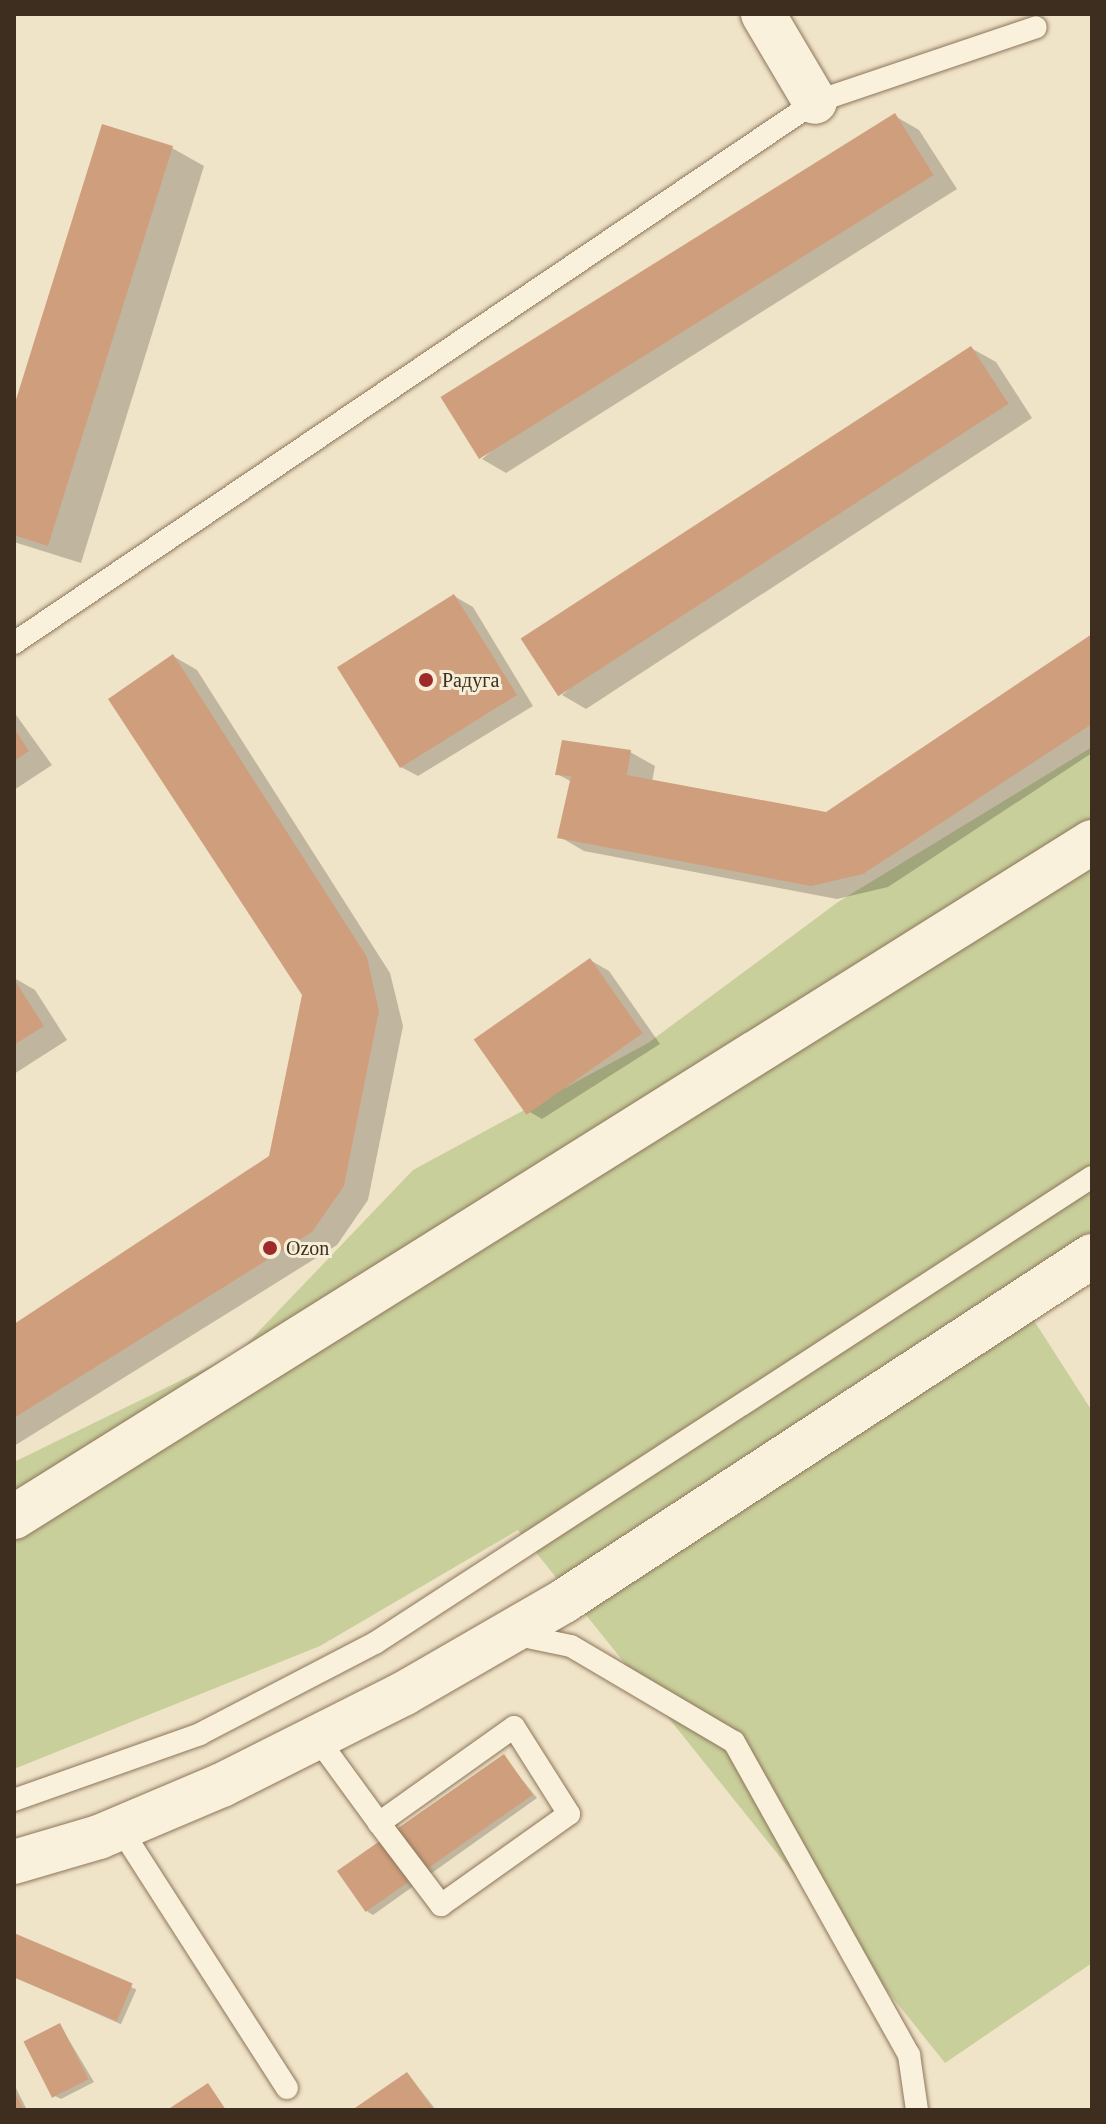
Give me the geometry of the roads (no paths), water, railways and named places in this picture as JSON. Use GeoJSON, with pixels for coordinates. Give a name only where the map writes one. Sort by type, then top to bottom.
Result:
{"type":"FeatureCollection","features":[{"type":"Feature","properties":{"kind":"street"},"geometry":{"type":"LineString","coordinates":[[763,14],[815,102]]}},
{"type":"Feature","properties":{"kind":"street"},"geometry":{"type":"LineString","coordinates":[[14,1517],[1092,842]]}},
{"type":"Feature","properties":{"kind":"street"},"geometry":{"type":"LineString","coordinates":[[14,1862],[120,1828],[317,1738],[508,1633],[1092,1256]]}},
{"type":"Feature","properties":{"kind":"lane"},"geometry":{"type":"LineString","coordinates":[[14,643],[815,102],[1036,27]]}},
{"type":"Feature","properties":{"kind":"lane"},"geometry":{"type":"LineString","coordinates":[[14,1800],[200,1734],[375,1643],[1092,1177]]}},
{"type":"Feature","properties":{"kind":"lane"},"geometry":{"type":"LineString","coordinates":[[508,1633],[571,1646],[734,1742],[909,2055],[917,2110]]}},
{"type":"Feature","properties":{"kind":"lane"},"geometry":{"type":"LineString","coordinates":[[317,1738],[379,1823],[441,1905],[569,1814],[514,1727],[379,1823]]}},
{"type":"Feature","properties":{"kind":"lane"},"geometry":{"type":"LineString","coordinates":[[120,1828],[287,2088]]}},
{"type":"Feature","properties":{"kind":"place","name":"Радуга"},"geometry":{"type":"Point","coordinates":[426,680]}},
{"type":"Feature","properties":{"kind":"place","name":"Ozon"},"geometry":{"type":"Point","coordinates":[270,1248]}}]}
